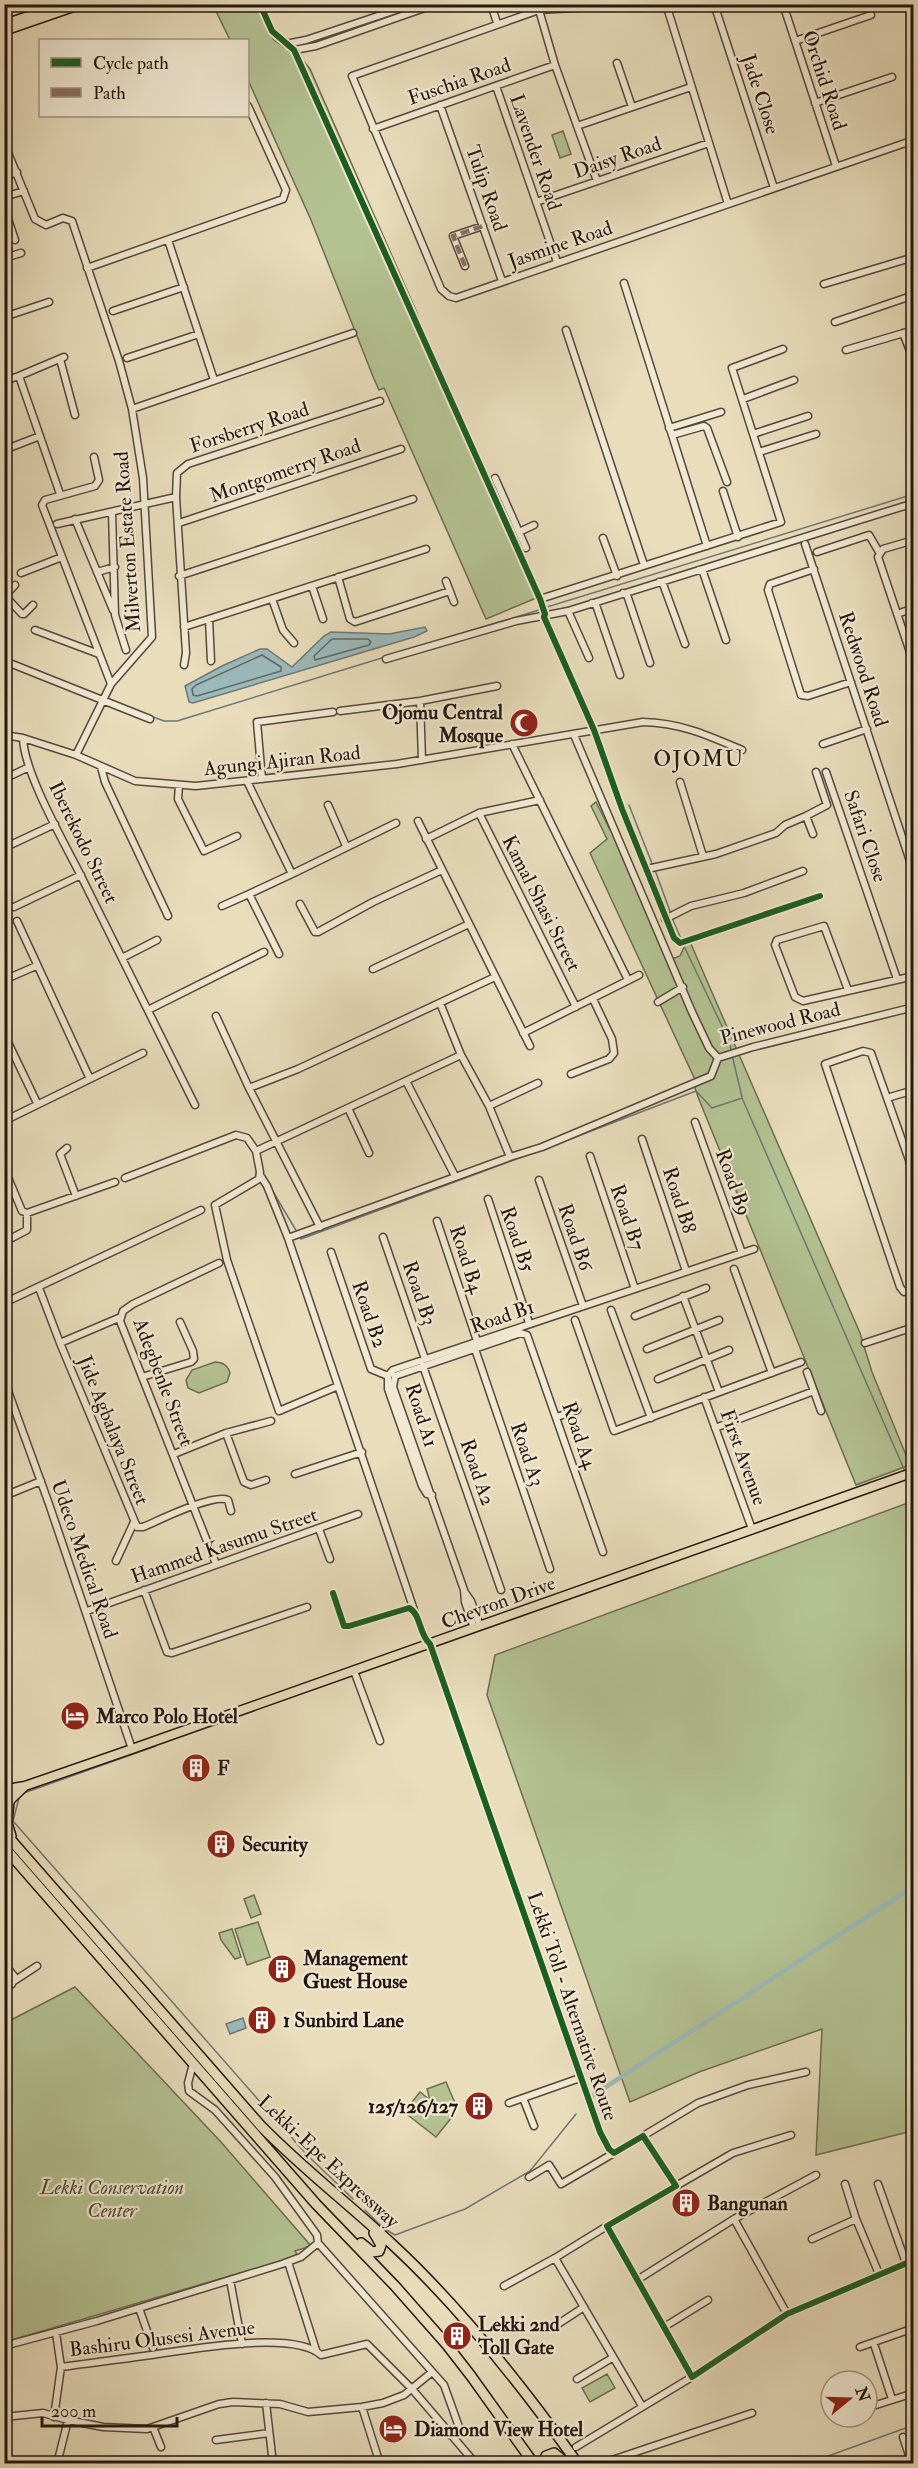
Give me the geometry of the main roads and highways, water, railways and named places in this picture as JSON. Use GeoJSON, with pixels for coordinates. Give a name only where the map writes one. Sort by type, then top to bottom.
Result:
{"type":"FeatureCollection","features":[{"type":"Feature","properties":{"kind":"highway"},"geometry":{"type":"LineString","coordinates":[[7,1803],[7,1845]]}},
{"type":"Feature","properties":{"kind":"highway","name":"Lekki-Epe Expressway"},"geometry":{"type":"LineString","coordinates":[[4,1832],[7,1845],[204,2077],[453,2353],[534,2463]]}},
{"type":"Feature","properties":{"kind":"highway","name":"Lekki-Epe Expressway"},"geometry":{"type":"LineString","coordinates":[[7,1845],[40,1872],[261,2126],[392,2245],[441,2294],[500,2362],[574,2463]]}},
{"type":"Feature","properties":{"kind":"highway"},"geometry":{"type":"LineString","coordinates":[[340,2228],[349,2232],[367,2249],[376,2252],[380,2248],[380,2241],[363,2221]]}},
{"type":"Feature","properties":{"kind":"highway"},"geometry":{"type":"LineString","coordinates":[[543,2463],[546,2456],[554,2453],[574,2463]]}},
{"type":"Feature","properties":{"kind":"main road"},"geometry":{"type":"LineString","coordinates":[[4,24],[65,4]]}},
{"type":"Feature","properties":{"kind":"main road"},"geometry":{"type":"LineString","coordinates":[[4,30],[82,4]]}},
{"type":"Feature","properties":{"kind":"main road","name":"Chevron Drive"},"geometry":{"type":"LineString","coordinates":[[5,1790],[25,1786],[132,1749],[914,1472]]}},
{"type":"Feature","properties":{"kind":"main road","name":"Chevron Drive"},"geometry":{"type":"LineString","coordinates":[[7,1803],[25,1786]]}},
{"type":"Feature","properties":{"kind":"water"},"geometry":{"type":"Polygon","coordinates":[[[425,627],[427,631],[414,637],[193,703],[189,702],[185,686],[260,649],[267,649],[292,667],[331,632],[389,634],[425,627]]]}},
{"type":"Feature","properties":{"kind":"water"},"geometry":{"type":"Polygon","coordinates":[[[243,2018],[246,2028],[230,2034],[226,2024],[243,2018]]]}},
{"type":"Feature","properties":{"kind":"waterway"},"geometry":{"type":"LineString","coordinates":[[547,607],[914,494]]}},
{"type":"Feature","properties":{"kind":"waterway"},"geometry":{"type":"LineString","coordinates":[[452,637],[542,609]]}},
{"type":"Feature","properties":{"kind":"waterway"},"geometry":{"type":"LineString","coordinates":[[140,712],[164,721],[177,721],[385,657]]}},
{"type":"Feature","properties":{"kind":"waterway"},"geometry":{"type":"LineString","coordinates":[[629,805],[653,866]]}},
{"type":"Feature","properties":{"kind":"waterway"},"geometry":{"type":"LineString","coordinates":[[655,870],[671,914]]}},
{"type":"Feature","properties":{"kind":"waterway"},"geometry":{"type":"LineString","coordinates":[[672,918],[682,941]]}},
{"type":"Feature","properties":{"kind":"waterway"},"geometry":{"type":"LineString","coordinates":[[684,946],[730,1043],[731,1051]]}},
{"type":"Feature","properties":{"kind":"waterway"},"geometry":{"type":"LineString","coordinates":[[732,1055],[742,1097]]}},
{"type":"Feature","properties":{"kind":"waterway"},"geometry":{"type":"LineString","coordinates":[[557,1144],[696,1091],[712,1108],[742,1098],[904,1469]]}},
{"type":"Feature","properties":{"kind":"waterway"},"geometry":{"type":"LineString","coordinates":[[299,1236],[301,1239],[530,1154]]}},
{"type":"Feature","properties":{"kind":"waterway"},"geometry":{"type":"LineString","coordinates":[[269,1185],[297,1232]]}},
{"type":"Feature","properties":{"kind":"waterway"},"geometry":{"type":"LineString","coordinates":[[21,1794],[156,1746]]}},
{"type":"Feature","properties":{"kind":"waterway"},"geometry":{"type":"LineString","coordinates":[[19,1798],[13,1821],[307,2155],[353,2199]]}},
{"type":"Feature","properties":{"kind":"waterway"},"geometry":{"type":"LineString","coordinates":[[592,2096],[914,1886]]}},
{"type":"Feature","properties":{"kind":"waterway"},"geometry":{"type":"LineString","coordinates":[[365,2210],[383,2228],[395,2235],[465,2209],[530,2171],[576,2114]]}},
{"type":"Feature","properties":{"kind":"waterway"},"geometry":{"type":"LineString","coordinates":[[806,2464],[914,2425]]}},
{"type":"Feature","properties":{"kind":"place","name":"Ojomu Central Mosque"},"geometry":{"type":"Point","coordinates":[524,723]}},
{"type":"Feature","properties":{"kind":"place","name":"Marco Polo Hotel"},"geometry":{"type":"Point","coordinates":[75,1716]}},
{"type":"Feature","properties":{"kind":"place","name":"F"},"geometry":{"type":"Point","coordinates":[196,1768]}},
{"type":"Feature","properties":{"kind":"place","name":"Security"},"geometry":{"type":"Point","coordinates":[221,1844]}},
{"type":"Feature","properties":{"kind":"place","name":"Management Guest House"},"geometry":{"type":"Point","coordinates":[282,1969]}},
{"type":"Feature","properties":{"kind":"place","name":"1 Sunbird Lane"},"geometry":{"type":"Point","coordinates":[262,2020]}},
{"type":"Feature","properties":{"kind":"place","name":"125/126/127"},"geometry":{"type":"Point","coordinates":[479,2106]}},
{"type":"Feature","properties":{"kind":"place","name":"Bangunan"},"geometry":{"type":"Point","coordinates":[686,2203]}},
{"type":"Feature","properties":{"kind":"place","name":"Lekki 2nd Toll Gate"},"geometry":{"type":"Point","coordinates":[457,2336]}},
{"type":"Feature","properties":{"kind":"place","name":"Diamond View Hotel"},"geometry":{"type":"Point","coordinates":[393,2429]}},
{"type":"Feature","properties":{"kind":"district","name":"OJOMU"},"geometry":{"type":"Point","coordinates":[699,758]}},
{"type":"Feature","properties":{"kind":"park label","name":"Lekki Conservation Center"},"geometry":{"type":"Point","coordinates":[112,2198]}}]}
